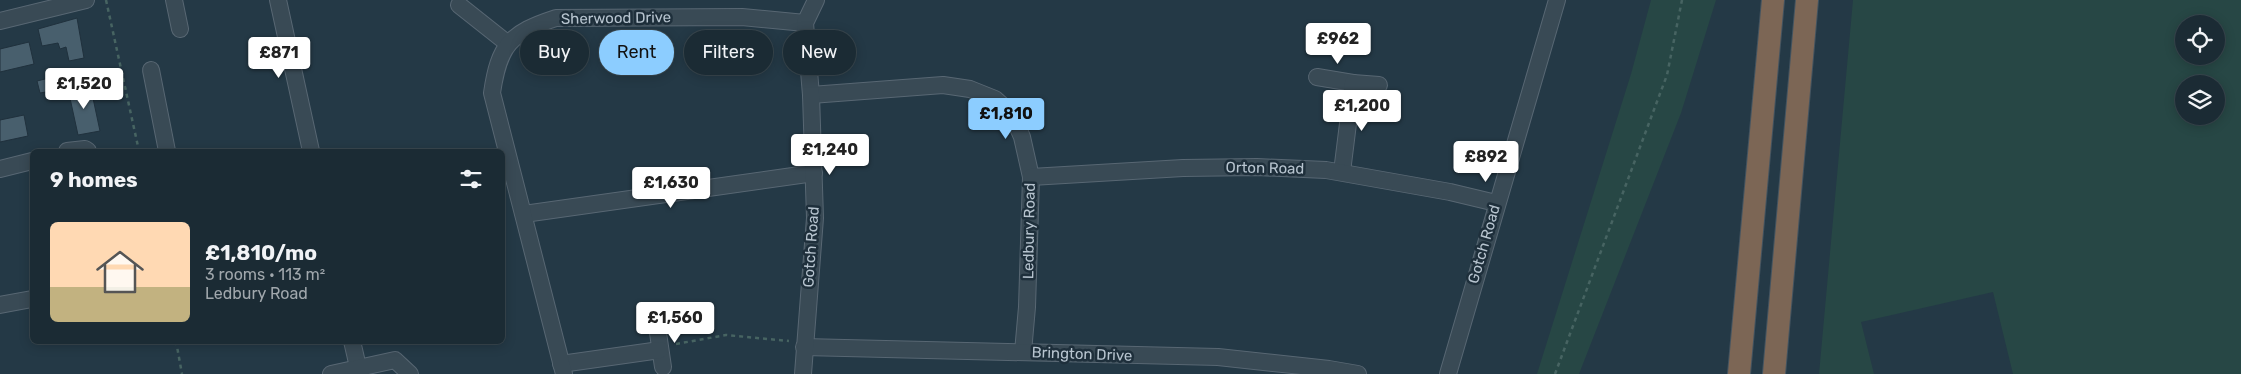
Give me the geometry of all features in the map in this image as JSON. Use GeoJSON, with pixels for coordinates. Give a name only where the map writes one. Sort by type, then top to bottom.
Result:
{"type":"FeatureCollection","features":[{"type":"Feature","properties":{"kind":"highway"},"geometry":{"type":"LineString","coordinates":[[1739,374],[1773,0]]}},
{"type":"Feature","properties":{"kind":"highway"},"geometry":{"type":"LineString","coordinates":[[1774,374],[1807,0]]}},
{"type":"Feature","properties":{"kind":"street"},"geometry":{"type":"LineString","coordinates":[[0,21],[86,0]]}},
{"type":"Feature","properties":{"kind":"street"},"geometry":{"type":"LineString","coordinates":[[174,0],[180,29]]}},
{"type":"Feature","properties":{"kind":"street"},"geometry":{"type":"LineString","coordinates":[[278,0],[311,149]]}},
{"type":"Feature","properties":{"kind":"street"},"geometry":{"type":"LineString","coordinates":[[805,23],[816,0]]}},
{"type":"Feature","properties":{"kind":"street","name":"Gotch Road"},"geometry":{"type":"LineString","coordinates":[[1448,374],[1496,203],[1515,148],[1556,0]]}},
{"type":"Feature","properties":{"kind":"street"},"geometry":{"type":"LineString","coordinates":[[459,5],[508,43]]}},
{"type":"Feature","properties":{"kind":"street","name":"Sherwood Drive"},"geometry":{"type":"LineString","coordinates":[[563,369],[492,93],[496,68],[508,43],[531,26],[556,18],[742,16],[805,23]]}},
{"type":"Feature","properties":{"kind":"street","name":"Gotch Road"},"geometry":{"type":"LineString","coordinates":[[803,374],[815,218],[811,95],[805,23]]}},
{"type":"Feature","properties":{"kind":"street"},"geometry":{"type":"LineString","coordinates":[[151,70],[167,149]]}},
{"type":"Feature","properties":{"kind":"street"},"geometry":{"type":"LineString","coordinates":[[1317,77],[1379,85]]}},
{"type":"Feature","properties":{"kind":"street"},"geometry":{"type":"LineString","coordinates":[[1342,172],[1353,83]]}},
{"type":"Feature","properties":{"kind":"street","name":"Ledbury Road"},"geometry":{"type":"LineString","coordinates":[[811,95],[943,85],[970,89],[994,98],[1012,114],[1022,137],[1031,177],[1024,352]]}},
{"type":"Feature","properties":{"kind":"street"},"geometry":{"type":"LineString","coordinates":[[0,169],[30,162]]}},
{"type":"Feature","properties":{"kind":"street","name":"Orton Road"},"geometry":{"type":"LineString","coordinates":[[1031,177],[1183,168],[1247,167],[1342,172],[1450,192],[1496,203]]}},
{"type":"Feature","properties":{"kind":"street"},"geometry":{"type":"LineString","coordinates":[[524,214],[814,173]]}},
{"type":"Feature","properties":{"kind":"street"},"geometry":{"type":"LineString","coordinates":[[0,305],[30,299]]}},
{"type":"Feature","properties":{"kind":"street"},"geometry":{"type":"LineString","coordinates":[[657,326],[663,367]]}},
{"type":"Feature","properties":{"kind":"street"},"geometry":{"type":"LineString","coordinates":[[353,344],[358,367]]}},
{"type":"Feature","properties":{"kind":"street","name":"Brington Drive"},"geometry":{"type":"LineString","coordinates":[[804,346],[1218,357],[1358,374]]}},
{"type":"Feature","properties":{"kind":"street"},"geometry":{"type":"LineString","coordinates":[[563,369],[660,350]]}},
{"type":"Feature","properties":{"kind":"street"},"geometry":{"type":"LineString","coordinates":[[331,374],[395,360],[410,374]]}},
{"type":"Feature","properties":{"kind":"path"},"geometry":{"type":"LineString","coordinates":[[106,0],[139,149]]}},
{"type":"Feature","properties":{"kind":"path"},"geometry":{"type":"LineString","coordinates":[[1555,374],[1667,75],[1682,0]]}},
{"type":"Feature","properties":{"kind":"path"},"geometry":{"type":"LineString","coordinates":[[660,350],[672,344],[726,335],[791,342],[804,346]]}},
{"type":"Feature","properties":{"kind":"path"},"geometry":{"type":"LineString","coordinates":[[177,344],[182,374]]}},
{"type":"Feature","properties":{"kind":"green space"},"geometry":{"type":"Polygon","coordinates":[[[1651,0],[1716,0],[1681,113],[1579,374],[1537,374],[1631,74],[1651,0]]]}},
{"type":"Feature","properties":{"kind":"green space"},"geometry":{"type":"Polygon","coordinates":[[[1853,0],[2241,0],[2241,374],[2013,374],[1993,292],[1861,322],[1874,374],[1819,374],[1853,0]]]}},
{"type":"Feature","properties":{"kind":"building"},"geometry":{"type":"Polygon","coordinates":[[[77,18],[84,58],[69,61],[66,47],[60,49],[58,43],[42,46],[38,29],[77,18]]]}},
{"type":"Feature","properties":{"kind":"building"},"geometry":{"type":"Polygon","coordinates":[[[29,42],[34,64],[0,72],[0,49],[29,42]]]}},
{"type":"Feature","properties":{"kind":"building"},"geometry":{"type":"Polygon","coordinates":[[[49,78],[52,91],[40,93],[37,81],[49,78]]]}},
{"type":"Feature","properties":{"kind":"building"},"geometry":{"type":"Polygon","coordinates":[[[90,84],[100,131],[78,135],[68,89],[90,84]]]}},
{"type":"Feature","properties":{"kind":"building"},"geometry":{"type":"Polygon","coordinates":[[[24,115],[28,136],[0,142],[0,120],[24,115]]]}}]}
